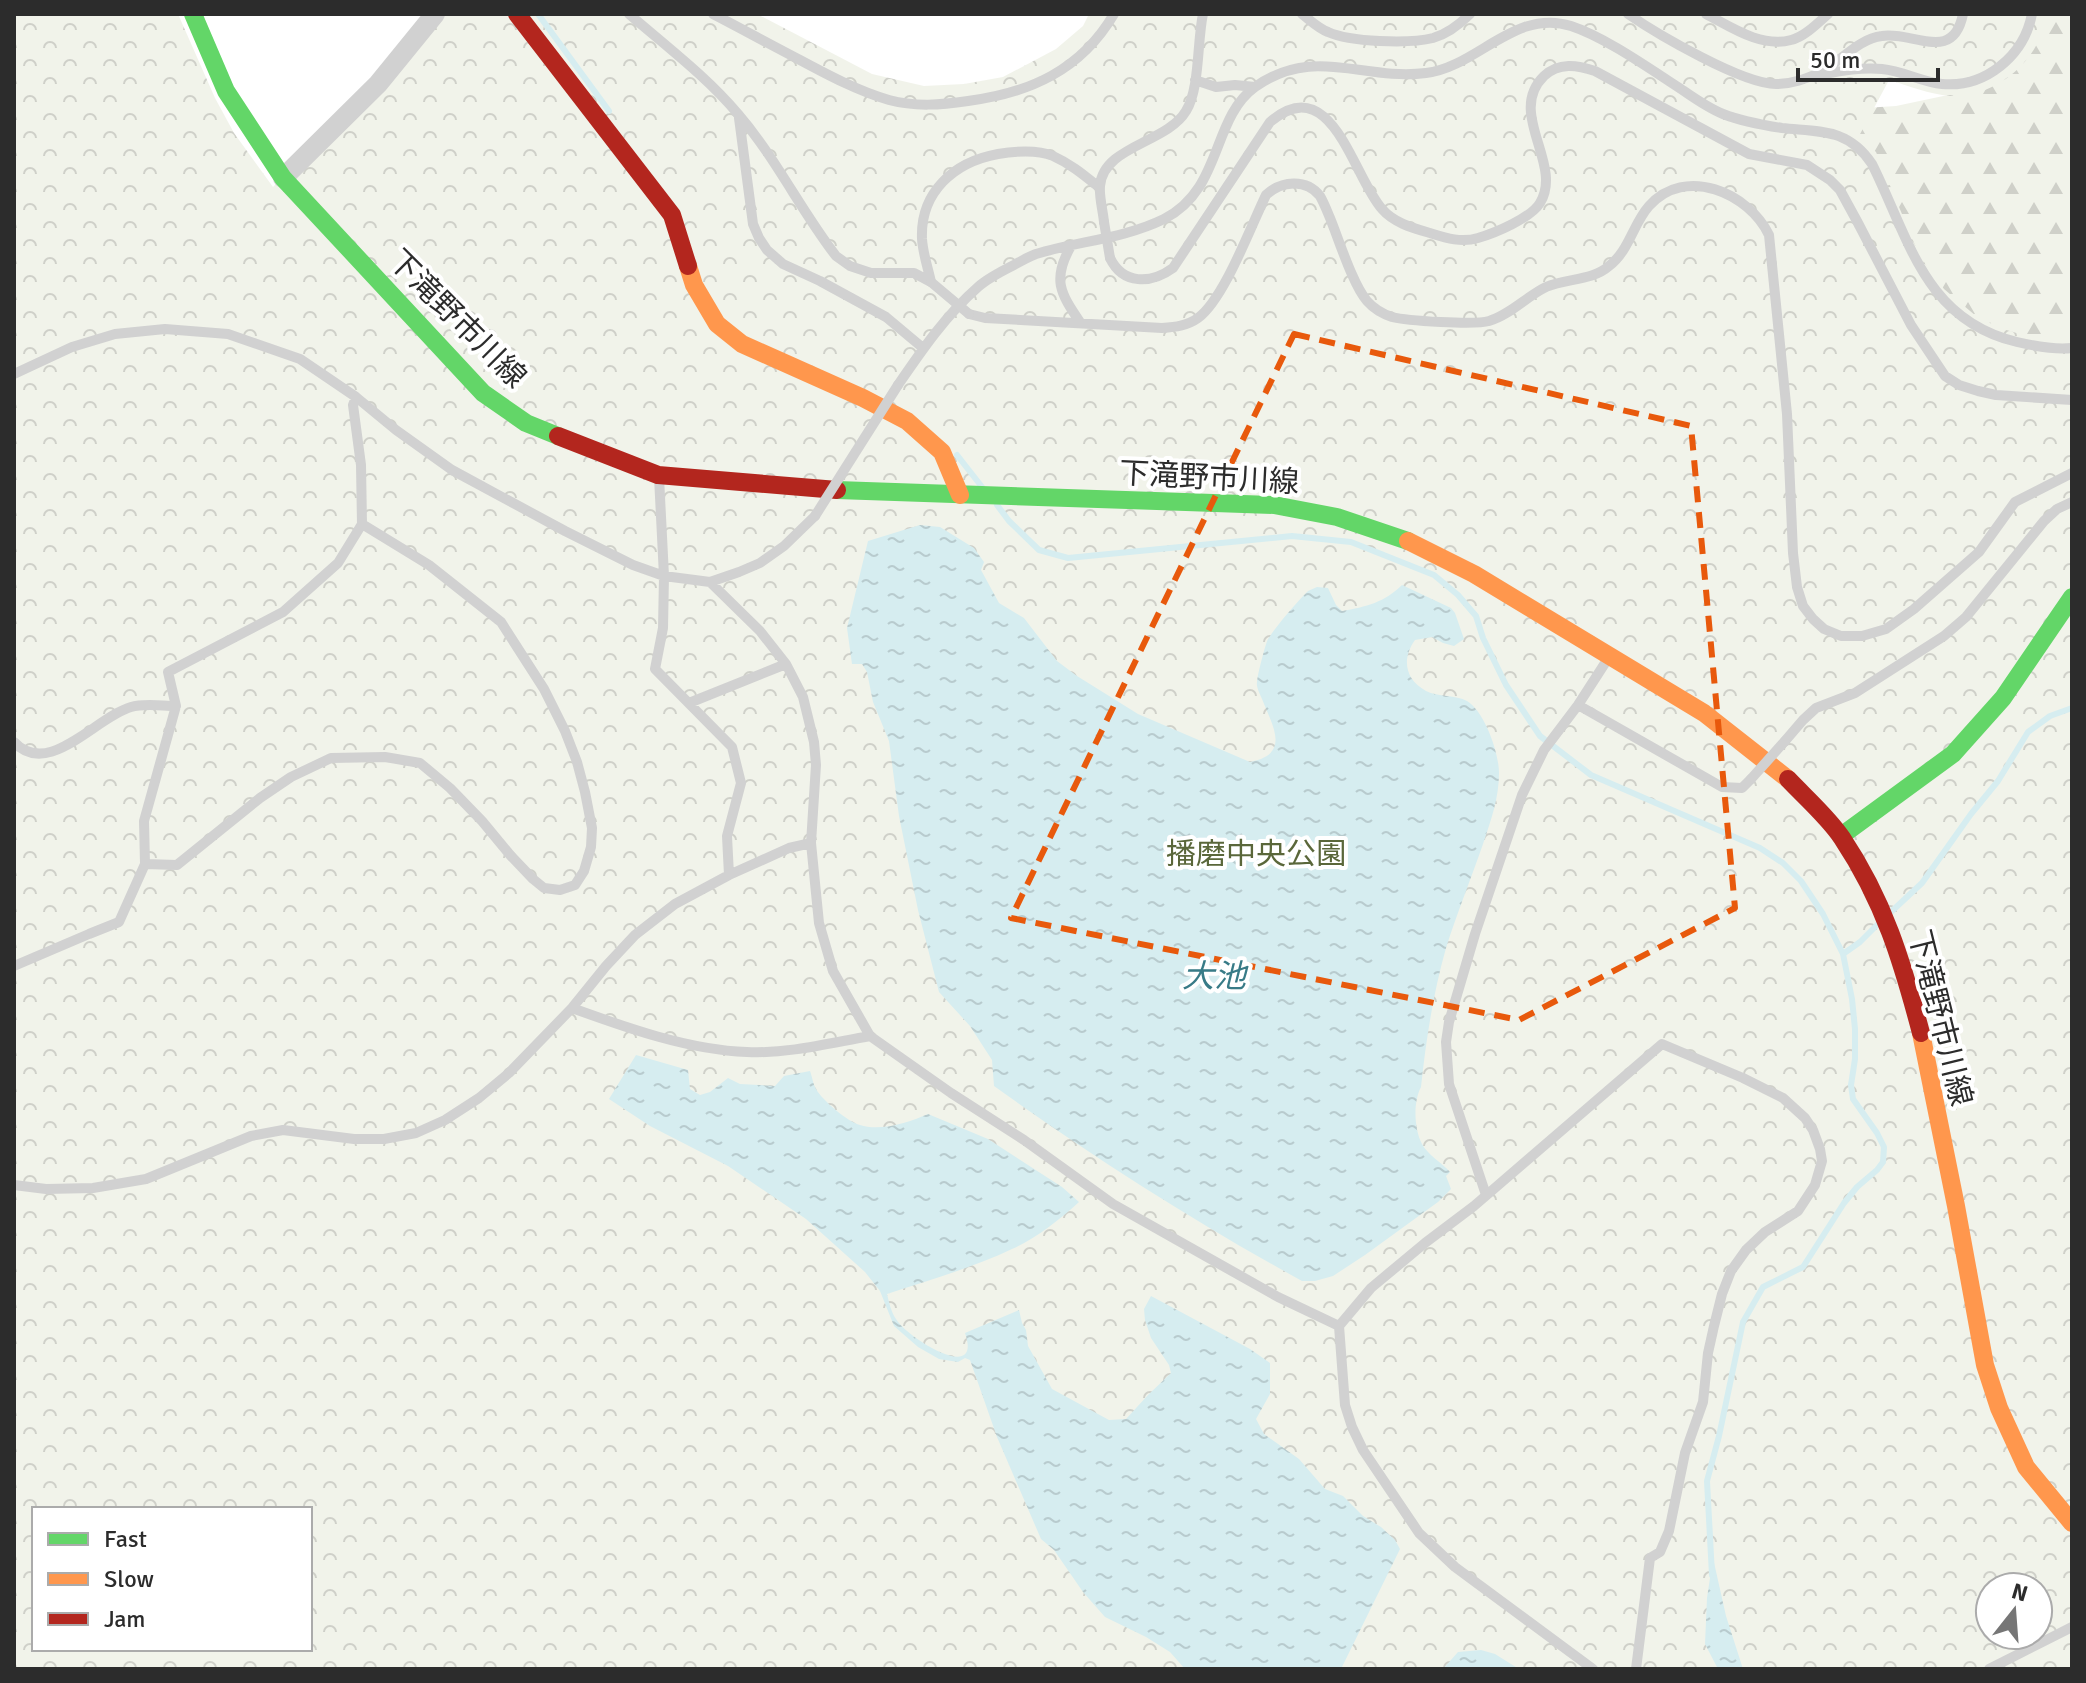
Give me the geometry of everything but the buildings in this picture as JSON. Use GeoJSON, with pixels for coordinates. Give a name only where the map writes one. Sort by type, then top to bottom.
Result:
{"type":"FeatureCollection","features":[{"type":"Feature","properties":{"kind":"main road","name":"下滝野市川線"},"geometry":{"type":"LineString","coordinates":[[193,14],[226,91],[283,178],[483,393],[526,423],[658,475],[860,492],[1274,505],[1337,517],[1407,541],[1474,574],[1704,713],[1783,774],[1841,836],[1880,904],[1902,962],[1921,1034],[1985,1365],[1999,1408],[2026,1467],[2072,1523]]}},
{"type":"Feature","properties":{"kind":"main road"},"geometry":{"type":"LineString","coordinates":[[517,14],[672,215],[694,285],[717,324],[742,344],[907,421],[942,452],[960,495]]}},
{"type":"Feature","properties":{"kind":"main road"},"geometry":{"type":"LineString","coordinates":[[1841,836],[1953,754],[2003,698],[2072,597]]}},
{"type":"Feature","properties":{"kind":"street"},"geometry":{"type":"LineString","coordinates":[[283,178],[378,84],[435,14]]}},
{"type":"Feature","properties":{"kind":"lane"},"geometry":{"type":"LineString","coordinates":[[629,14],[738,114],[759,140],[836,256],[850,266],[871,273],[914,273],[931,282],[969,314],[985,318],[1162,328],[1181,326],[1201,316],[1217,298],[1266,195],[1284,184],[1300,184],[1319,196],[1357,286],[1374,308],[1409,320],[1479,323],[1492,320],[1550,285],[1602,271],[1618,259],[1641,217],[1664,193],[1693,186],[1720,190],[1745,204],[1769,235],[1788,428],[1797,587],[1803,606],[1813,619],[1824,629],[1841,636],[1862,636],[1886,629],[1914,609],[1979,552],[2015,502],[2072,473]]}},
{"type":"Feature","properties":{"kind":"lane"},"geometry":{"type":"LineString","coordinates":[[713,14],[844,82],[890,100],[927,105],[1009,94],[1044,81],[1087,49],[1105,30],[1114,14]]}},
{"type":"Feature","properties":{"kind":"lane"},"geometry":{"type":"LineString","coordinates":[[1203,14],[1193,98],[1178,122],[1116,158],[1104,171],[1100,188],[1110,258],[1125,276],[1148,280],[1173,268],[1270,122],[1288,110],[1306,107],[1323,116],[1339,134],[1373,198],[1391,218],[1446,238],[1461,241],[1476,239],[1524,217],[1540,204],[1545,185],[1531,116],[1533,90],[1551,70],[1565,65],[1582,67],[1595,71],[1749,154],[1807,165],[1830,180],[1840,190],[1911,325],[1945,376],[1959,385],[1996,395],[2072,400]]}},
{"type":"Feature","properties":{"kind":"lane"},"geometry":{"type":"LineString","coordinates":[[1302,14],[1325,31],[1340,37],[1401,40],[1436,37],[1470,14]]}},
{"type":"Feature","properties":{"kind":"lane"},"geometry":{"type":"LineString","coordinates":[[1628,14],[1748,78],[1777,85],[1803,80],[1825,70],[1878,36],[1894,35],[1934,43],[1946,41],[1956,33],[1963,14]]}},
{"type":"Feature","properties":{"kind":"lane"},"geometry":{"type":"LineString","coordinates":[[1706,14],[1750,37],[1775,42],[1793,40],[1828,14]]}},
{"type":"Feature","properties":{"kind":"lane"},"geometry":{"type":"LineString","coordinates":[[1810,77],[1855,69],[1880,69],[1945,85],[1970,82],[1992,73],[2013,54],[2026,33],[2032,14]]}},
{"type":"Feature","properties":{"kind":"lane"},"geometry":{"type":"LineString","coordinates":[[14,374],[72,347],[115,334],[165,329],[228,334],[300,359],[452,470],[578,538],[633,565],[664,576],[710,582],[760,563],[784,546],[815,516],[923,348],[979,285],[1034,255],[1143,228],[1167,218],[1180,208],[1204,181],[1228,123],[1246,95],[1255,87],[1287,70],[1318,65],[1394,75],[1428,73],[1458,64],[1518,29],[1533,24],[1569,25],[1594,35],[1721,113],[1760,124],[1827,131],[1855,145],[1872,164],[1919,269],[1945,302],[1981,330],[2005,339],[2072,348]]}},
{"type":"Feature","properties":{"kind":"lane"},"geometry":{"type":"LineString","coordinates":[[1195,80],[1216,87],[1255,87]]}},
{"type":"Feature","properties":{"kind":"lane"},"geometry":{"type":"LineString","coordinates":[[738,114],[753,224],[767,250],[783,264],[886,317],[923,348]]}},
{"type":"Feature","properties":{"kind":"lane"},"geometry":{"type":"LineString","coordinates":[[931,282],[922,239],[926,212],[932,195],[956,169],[986,157],[1035,151],[1068,164],[1100,188]]}},
{"type":"Feature","properties":{"kind":"lane"},"geometry":{"type":"LineString","coordinates":[[1071,246],[1062,262],[1060,289],[1080,322]]}},
{"type":"Feature","properties":{"kind":"lane"},"geometry":{"type":"LineString","coordinates":[[14,966],[119,922],[145,864],[144,821],[176,706],[168,672],[283,612],[338,563],[362,524],[361,465],[353,405],[356,397]]}},
{"type":"Feature","properties":{"kind":"lane"},"geometry":{"type":"LineString","coordinates":[[658,475],[664,576],[663,628],[655,669],[732,747],[741,783],[727,836],[729,875]]}},
{"type":"Feature","properties":{"kind":"lane"},"geometry":{"type":"LineString","coordinates":[[1578,705],[1722,787],[1742,788],[1816,708],[1855,693],[1958,625],[2044,521],[2057,509],[2072,502]]}},
{"type":"Feature","properties":{"kind":"lane"},"geometry":{"type":"LineString","coordinates":[[145,864],[177,865],[260,798],[291,777],[331,758],[385,757],[420,763],[450,788],[544,888],[560,890],[575,885],[584,871],[591,847],[592,828],[585,792],[565,731],[544,689],[501,622],[429,565],[362,524]]}},
{"type":"Feature","properties":{"kind":"lane"},"geometry":{"type":"LineString","coordinates":[[710,582],[760,631],[786,664],[803,697],[814,742],[816,776],[811,843],[819,923],[833,971],[870,1036],[1113,1204],[1278,1297],[1339,1326]]}},
{"type":"Feature","properties":{"kind":"lane"},"geometry":{"type":"LineString","coordinates":[[1486,1195],[1449,1084],[1446,1042],[1449,1022],[1522,795],[1544,750],[1610,655]]}},
{"type":"Feature","properties":{"kind":"lane"},"geometry":{"type":"LineString","coordinates":[[689,703],[786,664]]}},
{"type":"Feature","properties":{"kind":"lane"},"geometry":{"type":"LineString","coordinates":[[14,742],[20,749],[39,756],[64,747],[98,724],[132,707],[176,706]]}},
{"type":"Feature","properties":{"kind":"lane"},"geometry":{"type":"LineString","coordinates":[[14,1185],[46,1189],[93,1188],[146,1179],[251,1136],[283,1130],[354,1139],[384,1139],[416,1133],[445,1120],[509,1073],[572,1008],[635,935],[675,904],[789,848],[811,843]]}},
{"type":"Feature","properties":{"kind":"lane"},"geometry":{"type":"LineString","coordinates":[[572,1008],[617,1025],[676,1041],[747,1052],[796,1049],[870,1036]]}},
{"type":"Feature","properties":{"kind":"lane"},"geometry":{"type":"LineString","coordinates":[[1593,1669],[1455,1567],[1419,1533],[1363,1450],[1352,1427],[1345,1405],[1339,1326],[1371,1288],[1474,1206],[1662,1044],[1783,1098],[1813,1130],[1822,1161],[1815,1185],[1798,1211],[1765,1232],[1746,1250],[1731,1271],[1722,1294],[1708,1353],[1703,1402],[1685,1453],[1669,1531],[1660,1552],[1650,1558],[1636,1669]]}},
{"type":"Feature","properties":{"kind":"lane"},"geometry":{"type":"LineString","coordinates":[[1989,1669],[2072,1627]]}},
{"type":"Feature","properties":{"kind":"highlighted area"},"geometry":{"type":"Polygon","coordinates":[[[1294,334],[1691,426],[1735,908],[1519,1020],[1011,918],[1294,334]]]}},
{"type":"Feature","properties":{"kind":"green space","name":"播磨中央公園"},"geometry":{"type":"Polygon","coordinates":[[[14,14],[178,14],[234,133],[273,187],[442,14],[757,14],[872,74],[924,86],[964,84],[1003,77],[1056,49],[1083,26],[1089,14],[2045,14],[2037,44],[2012,75],[1989,89],[1963,96],[1927,92],[1889,80],[1859,136],[1876,152],[1920,257],[1944,289],[1976,316],[2000,328],[2023,335],[2072,341],[2072,1669],[14,1669],[14,14]]]}},
{"type":"Feature","properties":{"kind":"green space"},"geometry":{"type":"Polygon","coordinates":[[[1823,14],[2072,14],[2072,453],[1801,112],[1896,106],[1948,95],[1823,14]]]}},
{"type":"Feature","properties":{"kind":"water","name":"大池"},"geometry":{"type":"Polygon","coordinates":[[[920,525],[940,527],[974,548],[984,562],[981,570],[999,603],[1024,618],[1057,661],[1077,676],[1138,714],[1250,762],[1271,753],[1275,746],[1274,729],[1257,684],[1267,641],[1308,591],[1317,587],[1328,588],[1342,611],[1375,603],[1402,585],[1451,608],[1455,613],[1464,639],[1454,646],[1432,637],[1415,640],[1407,661],[1409,674],[1426,691],[1463,699],[1474,706],[1494,744],[1499,773],[1492,818],[1441,965],[1416,1108],[1419,1138],[1427,1151],[1450,1172],[1446,1176],[1451,1189],[1438,1202],[1333,1276],[1302,1281],[1145,1188],[994,1086],[992,1060],[970,1026],[939,992],[899,816],[889,741],[873,702],[867,672],[862,664],[852,664],[847,628],[868,541],[920,525]]]}},
{"type":"Feature","properties":{"kind":"water"},"geometry":{"type":"Polygon","coordinates":[[[636,1055],[688,1070],[690,1089],[700,1095],[710,1092],[728,1078],[740,1084],[775,1086],[784,1076],[810,1071],[819,1094],[855,1123],[886,1127],[928,1114],[988,1139],[1062,1187],[1079,1202],[1030,1240],[1012,1249],[887,1294],[893,1313],[903,1327],[941,1353],[963,1355],[968,1348],[965,1333],[1019,1310],[1028,1346],[1052,1389],[1109,1420],[1126,1419],[1171,1373],[1151,1338],[1145,1320],[1144,1309],[1151,1296],[1270,1363],[1270,1394],[1256,1419],[1264,1434],[1299,1459],[1325,1489],[1343,1496],[1363,1516],[1381,1527],[1400,1549],[1341,1669],[1185,1669],[1170,1652],[1105,1617],[1054,1550],[1041,1539],[997,1437],[970,1360],[939,1359],[918,1347],[894,1326],[880,1291],[865,1272],[806,1219],[728,1166],[650,1126],[609,1099],[636,1055]]]}},
{"type":"Feature","properties":{"kind":"water"},"geometry":{"type":"Polygon","coordinates":[[[1713,1558],[1726,1616],[1743,1669],[1718,1669],[1705,1644],[1713,1558]]]}},
{"type":"Feature","properties":{"kind":"water"},"geometry":{"type":"Polygon","coordinates":[[[1481,1650],[1495,1654],[1519,1669],[1443,1669],[1458,1652],[1481,1650]]]}},
{"type":"Feature","properties":{"kind":"waterway"},"geometry":{"type":"LineString","coordinates":[[538,14],[609,111]]}},
{"type":"Feature","properties":{"kind":"waterway"},"geometry":{"type":"LineString","coordinates":[[957,455],[982,487]]}},
{"type":"Feature","properties":{"kind":"waterway"},"geometry":{"type":"LineString","coordinates":[[997,505],[1039,550],[1068,558],[1292,536],[1351,542],[1434,575],[1458,595],[1476,616],[1506,685],[1540,736],[1591,775],[1760,848],[1783,863],[1801,881],[1823,914],[1843,954],[1855,1029],[1853,1099],[1884,1147],[1883,1162],[1844,1203],[1803,1267],[1763,1287],[1743,1322],[1707,1481],[1712,1575]]}},
{"type":"Feature","properties":{"kind":"waterway"},"geometry":{"type":"LineString","coordinates":[[1892,911],[1922,883],[1998,781],[2028,732],[2050,716],[2072,708]]}},
{"type":"Feature","properties":{"kind":"waterway"},"geometry":{"type":"LineString","coordinates":[[1843,954],[1878,924]]}},
{"type":"Feature","properties":{"kind":"traffic: fast"},"geometry":{"type":"LineString","coordinates":[[193,14],[226,91],[283,178],[483,393],[526,423],[558,436]]}},
{"type":"Feature","properties":{"kind":"traffic: fast"},"geometry":{"type":"LineString","coordinates":[[837,490],[1274,505],[1337,517],[1408,541]]}},
{"type":"Feature","properties":{"kind":"traffic: fast"},"geometry":{"type":"LineString","coordinates":[[1841,836],[1953,754],[2003,698],[2072,597]]}},
{"type":"Feature","properties":{"kind":"traffic: slow"},"geometry":{"type":"LineString","coordinates":[[688,266],[694,285],[717,324],[742,344],[907,421],[942,452],[960,495]]}},
{"type":"Feature","properties":{"kind":"traffic: slow"},"geometry":{"type":"LineString","coordinates":[[1408,541],[1474,574],[1704,713],[1788,779]]}},
{"type":"Feature","properties":{"kind":"traffic: slow"},"geometry":{"type":"LineString","coordinates":[[1921,1033],[1985,1365],[1999,1408],[2026,1467],[2072,1523]]}},
{"type":"Feature","properties":{"kind":"traffic: jam"},"geometry":{"type":"LineString","coordinates":[[517,14],[672,215],[688,266]]}},
{"type":"Feature","properties":{"kind":"traffic: jam"},"geometry":{"type":"LineString","coordinates":[[558,436],[658,475],[837,490]]}},
{"type":"Feature","properties":{"kind":"traffic: jam"},"geometry":{"type":"LineString","coordinates":[[1788,779],[1837,830],[1857,862],[1899,956],[1921,1033]]}}]}
